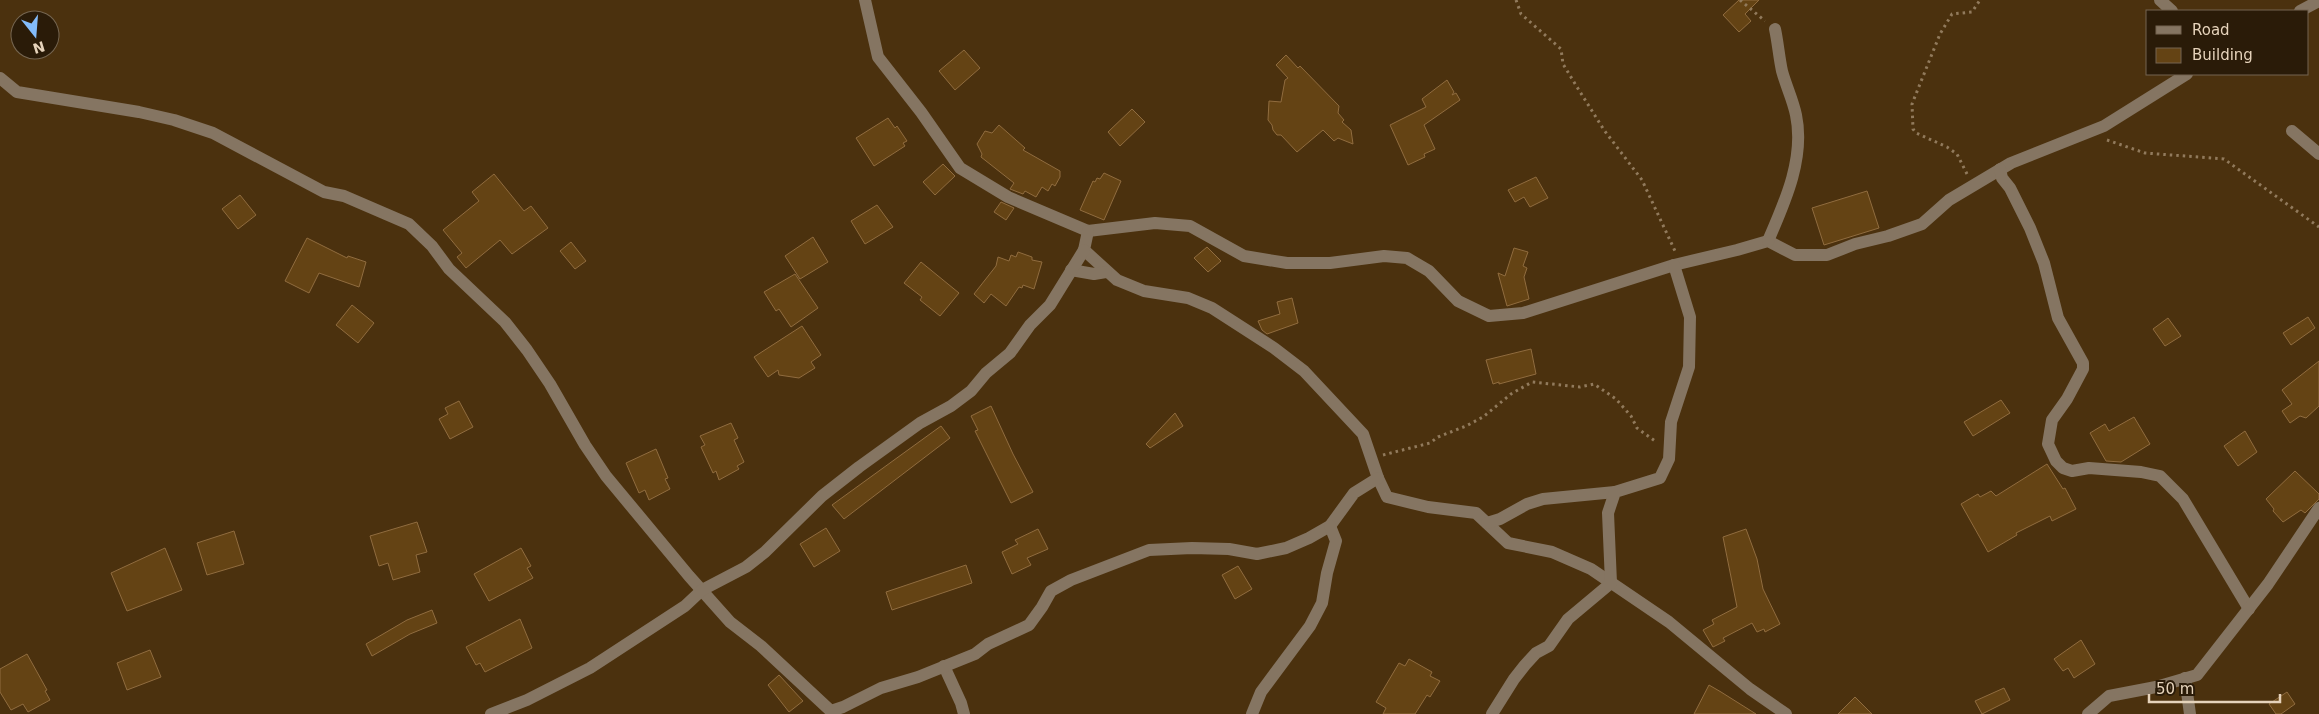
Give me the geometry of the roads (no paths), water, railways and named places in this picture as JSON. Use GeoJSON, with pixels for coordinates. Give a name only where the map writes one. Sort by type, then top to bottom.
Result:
{"type":"FeatureCollection","features":[{"type":"Feature","properties":{"kind":"street"},"geometry":{"type":"LineString","coordinates":[[865,0],[878,57],[921,112],[960,168],[1008,197],[1088,231],[1155,224],[1190,226],[1244,256],[1287,263],[1330,263],[1384,256],[1407,258],[1429,271],[1458,301],[1490,316],[1523,313],[1677,265],[1768,241],[1794,254],[1827,255],[1922,224],[1949,200],[2010,163],[2104,126],[2185,75]]}},
{"type":"Feature","properties":{"kind":"street"},"geometry":{"type":"LineString","coordinates":[[2160,0],[2171,10]]}},
{"type":"Feature","properties":{"kind":"street"},"geometry":{"type":"LineString","coordinates":[[2302,10],[2319,1]]}},
{"type":"Feature","properties":{"kind":"street"},"geometry":{"type":"LineString","coordinates":[[1768,241],[1783,210],[1798,152],[1799,138],[1796,116],[1782,71],[1775,29]]}},
{"type":"Feature","properties":{"kind":"street"},"geometry":{"type":"LineString","coordinates":[[0,78],[17,92],[139,112],[174,120],[213,133],[324,192],[344,196],[409,224],[432,246],[449,269],[505,322],[550,384],[584,445],[606,476],[702,590],[730,622],[761,646],[832,713],[881,688],[918,677],[975,654],[988,644],[1029,625],[1042,608],[1051,591],[1071,580],[1149,550],[1229,549],[1258,554],[1286,548],[1330,526],[1354,493],[1378,478]]}},
{"type":"Feature","properties":{"kind":"street"},"geometry":{"type":"LineString","coordinates":[[2292,131],[2319,154]]}},
{"type":"Feature","properties":{"kind":"street"},"geometry":{"type":"LineString","coordinates":[[2000,169],[2002,178],[2010,188],[2030,228],[2044,263],[2058,318],[2083,363],[2083,369],[2067,399],[2052,420],[2048,435],[2051,453],[2063,468],[2072,471],[2089,468],[2141,472],[2160,476],[2183,499],[2249,609]]}},
{"type":"Feature","properties":{"kind":"street"},"geometry":{"type":"LineString","coordinates":[[492,714],[527,700],[590,668],[615,649],[685,606],[702,590],[746,567],[822,496],[851,473],[920,423],[951,406],[971,391],[986,373],[1010,353],[1030,325],[1050,305],[1084,250],[1088,231]]}},
{"type":"Feature","properties":{"kind":"street"},"geometry":{"type":"LineString","coordinates":[[1084,250],[1117,280],[1144,291],[1188,298],[1212,308],[1274,348],[1304,371],[1363,434],[1378,478],[1387,496],[1428,507],[1476,513],[1508,543],[1552,552],[1591,569],[1669,622],[1750,689],[1786,714]]}},
{"type":"Feature","properties":{"kind":"street"},"geometry":{"type":"LineString","coordinates":[[1487,523],[1500,519],[1526,504],[1543,499],[1615,492],[1660,478],[1669,460],[1671,422],[1689,367],[1690,318],[1677,265]]}},
{"type":"Feature","properties":{"kind":"street"},"geometry":{"type":"LineString","coordinates":[[1070,270],[1094,274],[1106,272]]}},
{"type":"Feature","properties":{"kind":"street"},"geometry":{"type":"LineString","coordinates":[[1611,583],[1608,513],[1615,492]]}},
{"type":"Feature","properties":{"kind":"street"},"geometry":{"type":"LineString","coordinates":[[2088,714],[2109,696],[2156,687],[2197,675],[2249,609],[2319,508]]}},
{"type":"Feature","properties":{"kind":"street"},"geometry":{"type":"LineString","coordinates":[[1252,714],[1261,692],[1310,626],[1322,603],[1327,573],[1336,541],[1330,526]]}},
{"type":"Feature","properties":{"kind":"street"},"geometry":{"type":"LineString","coordinates":[[1492,714],[1525,665],[1536,653],[1550,646],[1568,619],[1611,583]]}},
{"type":"Feature","properties":{"kind":"street"},"geometry":{"type":"LineString","coordinates":[[944,666],[964,714]]}},
{"type":"Feature","properties":{"kind":"street"},"geometry":{"type":"LineString","coordinates":[[2186,678],[2190,714]]}}]}
